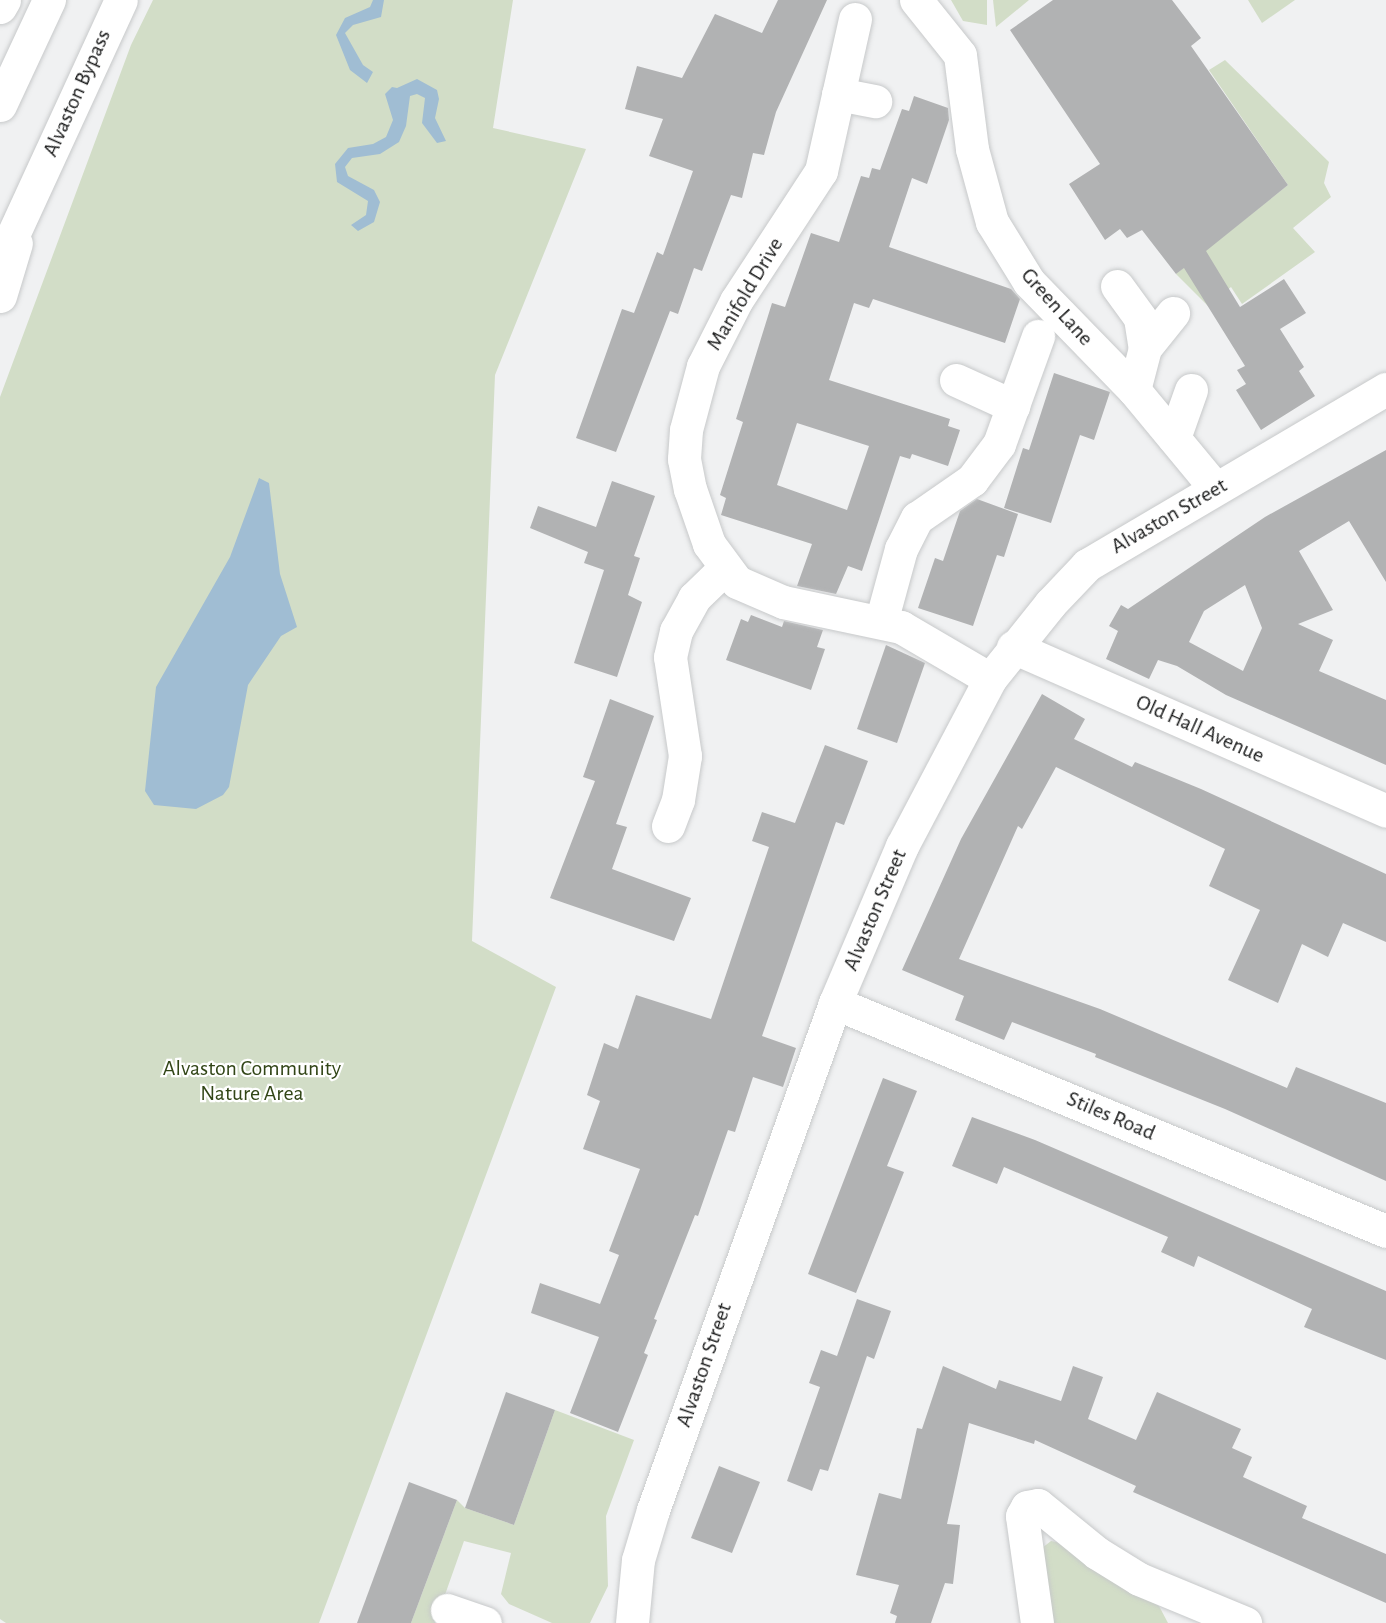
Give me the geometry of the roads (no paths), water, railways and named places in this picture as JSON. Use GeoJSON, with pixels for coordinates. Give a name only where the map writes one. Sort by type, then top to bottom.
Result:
{"type":"FeatureCollection","features":[{"type":"Feature","properties":{"kind":"main road"},"geometry":{"type":"LineString","coordinates":[[0,7],[4,0]]}},
{"type":"Feature","properties":{"kind":"main road"},"geometry":{"type":"LineString","coordinates":[[0,105],[49,0]]}},
{"type":"Feature","properties":{"kind":"main road","name":"Alvaston Bypass"},"geometry":{"type":"LineString","coordinates":[[34,187],[121,0]]}},
{"type":"Feature","properties":{"kind":"main road","name":"Green Lane"},"geometry":{"type":"LineString","coordinates":[[916,0],[960,55],[972,149],[992,222],[1029,282],[1134,390],[1215,488]]}},
{"type":"Feature","properties":{"kind":"main road","name":"Manifold Drive"},"geometry":{"type":"LineString","coordinates":[[855,19],[821,171],[735,301],[703,366],[692,405],[684,459],[690,489],[709,544],[737,582],[773,598],[902,627],[990,679]]}},
{"type":"Feature","properties":{"kind":"main road"},"geometry":{"type":"LineString","coordinates":[[838,94],[875,101]]}},
{"type":"Feature","properties":{"kind":"main road"},"geometry":{"type":"LineString","coordinates":[[0,263],[34,187]]}},
{"type":"Feature","properties":{"kind":"main road"},"geometry":{"type":"LineString","coordinates":[[0,296],[34,187]]}},
{"type":"Feature","properties":{"kind":"main road"},"geometry":{"type":"LineString","coordinates":[[1117,286],[1140,318],[1145,348]]}},
{"type":"Feature","properties":{"kind":"main road"},"geometry":{"type":"LineString","coordinates":[[1134,390],[1145,348],[1173,313]]}},
{"type":"Feature","properties":{"kind":"main road"},"geometry":{"type":"LineString","coordinates":[[881,622],[901,549],[917,518],[972,480],[999,444],[1038,336]]}},
{"type":"Feature","properties":{"kind":"main road"},"geometry":{"type":"LineString","coordinates":[[956,380],[1013,406]]}},
{"type":"Feature","properties":{"kind":"main road","name":"Alvaston Street"},"geometry":{"type":"LineString","coordinates":[[632,1623],[638,1560],[653,1510],[835,1003],[902,846],[990,679],[1013,647],[1087,565],[1215,488],[1268,462],[1386,389]]}},
{"type":"Feature","properties":{"kind":"main road"},"geometry":{"type":"LineString","coordinates":[[1174,438],[1191,390]]}},
{"type":"Feature","properties":{"kind":"main road"},"geometry":{"type":"LineString","coordinates":[[668,825],[678,800],[685,756],[670,657],[676,631],[694,598],[725,568]]}},
{"type":"Feature","properties":{"kind":"main road","name":"Old Hall Avenue"},"geometry":{"type":"LineString","coordinates":[[1013,647],[1386,811]]}},
{"type":"Feature","properties":{"kind":"main road","name":"Stiles Road"},"geometry":{"type":"LineString","coordinates":[[835,1003],[1386,1231]]}},
{"type":"Feature","properties":{"kind":"main road"},"geometry":{"type":"LineString","coordinates":[[1037,1623],[1022,1516],[1027,1507],[1038,1505],[1097,1553],[1139,1579],[1245,1623]]}},
{"type":"Feature","properties":{"kind":"main road"},"geometry":{"type":"LineString","coordinates":[[447,1610],[485,1623]]}},
{"type":"Feature","properties":{"kind":"water"},"geometry":{"type":"Polygon","coordinates":[[[373,0],[384,0],[381,17],[353,25],[345,33],[363,65],[373,72],[367,83],[350,70],[336,35],[345,18],[370,7],[373,0]]]}},
{"type":"Feature","properties":{"kind":"water"},"geometry":{"type":"Polygon","coordinates":[[[417,79],[437,90],[439,99],[435,118],[446,141],[437,143],[422,123],[425,98],[417,94],[410,96],[406,126],[399,142],[380,154],[352,158],[345,167],[348,176],[374,190],[380,202],[374,222],[358,231],[351,225],[366,215],[368,201],[337,182],[335,164],[348,148],[373,144],[386,137],[393,120],[385,94],[392,87],[397,88],[417,79]]]}},
{"type":"Feature","properties":{"kind":"water"},"geometry":{"type":"Polygon","coordinates":[[[259,478],[269,483],[280,574],[297,627],[281,636],[248,685],[229,787],[223,795],[196,809],[154,805],[145,791],[156,687],[230,557],[259,478]]]}},
{"type":"Feature","properties":{"kind":"park label","name":"Alvaston Community Nature Area"},"geometry":{"type":"Point","coordinates":[252,1080]}}]}
